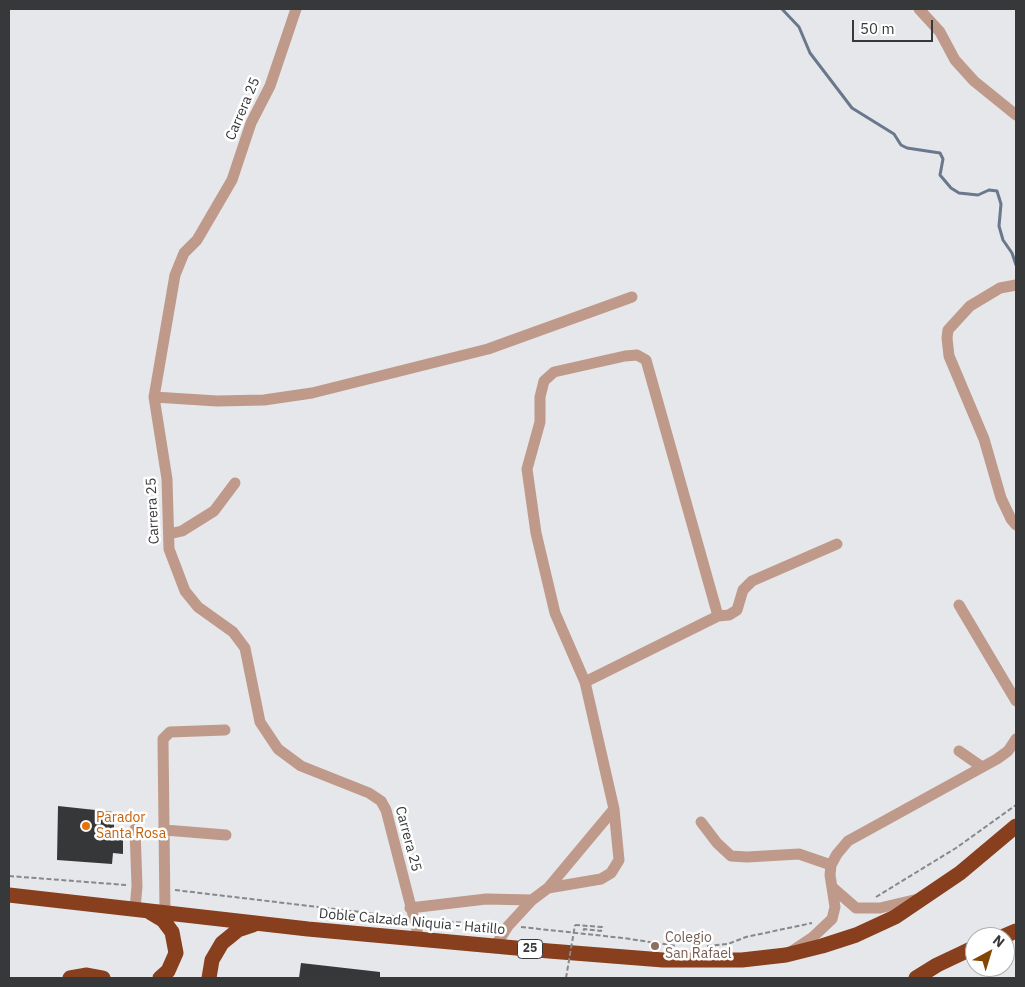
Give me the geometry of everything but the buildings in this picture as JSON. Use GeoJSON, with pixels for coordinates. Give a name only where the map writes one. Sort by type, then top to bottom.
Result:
{"type":"FeatureCollection","features":[{"type":"Feature","properties":{"kind":"highway","name":"Doble Calzada Niquia - Hatillo"},"geometry":{"type":"LineString","coordinates":[[9,894],[257,924],[496,946],[704,962],[742,960],[786,955],[856,935],[895,916],[928,897],[960,874],[1016,826]]}},
{"type":"Feature","properties":{"kind":"highway"},"geometry":{"type":"LineString","coordinates":[[141,910],[163,920],[172,932],[176,953],[168,971],[160,978]]}},
{"type":"Feature","properties":{"kind":"highway"},"geometry":{"type":"LineString","coordinates":[[209,978],[212,960],[222,943],[238,930],[257,924]]}},
{"type":"Feature","properties":{"kind":"highway"},"geometry":{"type":"LineString","coordinates":[[916,978],[937,965],[965,952]]}},
{"type":"Feature","properties":{"kind":"highway"},"geometry":{"type":"LineString","coordinates":[[70,978],[87,975],[103,978]]}},
{"type":"Feature","properties":{"kind":"street","name":"Carrera 25"},"geometry":{"type":"LineString","coordinates":[[296,9],[270,86],[251,123],[232,180],[197,240],[184,253],[175,275],[154,397],[167,479],[169,549],[185,590],[198,607],[232,632],[245,648],[260,722],[278,749],[301,766],[369,793],[382,801],[386,810],[419,938]]}},
{"type":"Feature","properties":{"kind":"street"},"geometry":{"type":"LineString","coordinates":[[919,9],[940,32],[955,60],[974,81],[1016,115]]}},
{"type":"Feature","properties":{"kind":"street"},"geometry":{"type":"LineString","coordinates":[[1016,285],[1000,288],[970,306],[948,330],[947,338],[949,356],[984,440],[1001,498],[1011,519],[1016,524]]}},
{"type":"Feature","properties":{"kind":"street"},"geometry":{"type":"LineString","coordinates":[[154,397],[217,401],[264,400],[312,393],[488,349],[632,297]]}},
{"type":"Feature","properties":{"kind":"street"},"geometry":{"type":"LineString","coordinates":[[548,888],[601,879],[611,873],[619,860],[614,809],[585,682],[556,613],[536,533],[527,469],[540,422],[540,397],[544,381],[554,372],[625,356],[637,355],[646,360],[718,616]]}},
{"type":"Feature","properties":{"kind":"street"},"geometry":{"type":"LineString","coordinates":[[169,534],[182,531],[214,511],[235,483]]}},
{"type":"Feature","properties":{"kind":"street"},"geometry":{"type":"LineString","coordinates":[[585,682],[718,616],[728,615],[736,610],[743,590],[761,575],[837,544]]}},
{"type":"Feature","properties":{"kind":"street"},"geometry":{"type":"LineString","coordinates":[[959,605],[1016,701]]}},
{"type":"Feature","properties":{"kind":"street"},"geometry":{"type":"LineString","coordinates":[[165,912],[163,739],[170,732],[225,730]]}},
{"type":"Feature","properties":{"kind":"street"},"geometry":{"type":"LineString","coordinates":[[786,955],[813,937],[832,919],[835,907],[830,875],[832,865],[836,854],[848,841],[982,767],[1008,751],[1016,739]]}},
{"type":"Feature","properties":{"kind":"street"},"geometry":{"type":"LineString","coordinates":[[959,751],[982,767]]}},
{"type":"Feature","properties":{"kind":"street"},"geometry":{"type":"LineString","coordinates":[[496,946],[508,926],[532,900],[548,888],[614,809]]}},
{"type":"Feature","properties":{"kind":"street"},"geometry":{"type":"LineString","coordinates":[[701,822],[716,843],[731,856],[799,854],[832,865]]}},
{"type":"Feature","properties":{"kind":"street"},"geometry":{"type":"LineString","coordinates":[[135,829],[137,886],[141,910]]}},
{"type":"Feature","properties":{"kind":"street"},"geometry":{"type":"LineString","coordinates":[[165,830],[226,835]]}},
{"type":"Feature","properties":{"kind":"street"},"geometry":{"type":"LineString","coordinates":[[833,888],[856,908],[880,908],[928,897]]}},
{"type":"Feature","properties":{"kind":"street"},"geometry":{"type":"LineString","coordinates":[[410,908],[493,899],[532,900]]}},
{"type":"Feature","properties":{"kind":"path"},"geometry":{"type":"LineString","coordinates":[[566,978],[575,924],[602,927],[601,931],[584,929],[583,933]]}},
{"type":"Feature","properties":{"kind":"waterway"},"geometry":{"type":"LineString","coordinates":[[782,9],[799,27],[810,53],[852,108],[894,134],[901,145],[907,148],[940,153],[943,159],[940,175],[951,188],[959,193],[978,195],[989,190],[997,191],[1001,204],[999,226],[1003,240],[1012,253],[1016,265]]}},
{"type":"Feature","properties":{"kind":"place","name":"Parador Santa Rosa"},"geometry":{"type":"Point","coordinates":[86,826]}},
{"type":"Feature","properties":{"kind":"place","name":"Colegio San Rafael"},"geometry":{"type":"Point","coordinates":[655,946]}}]}
